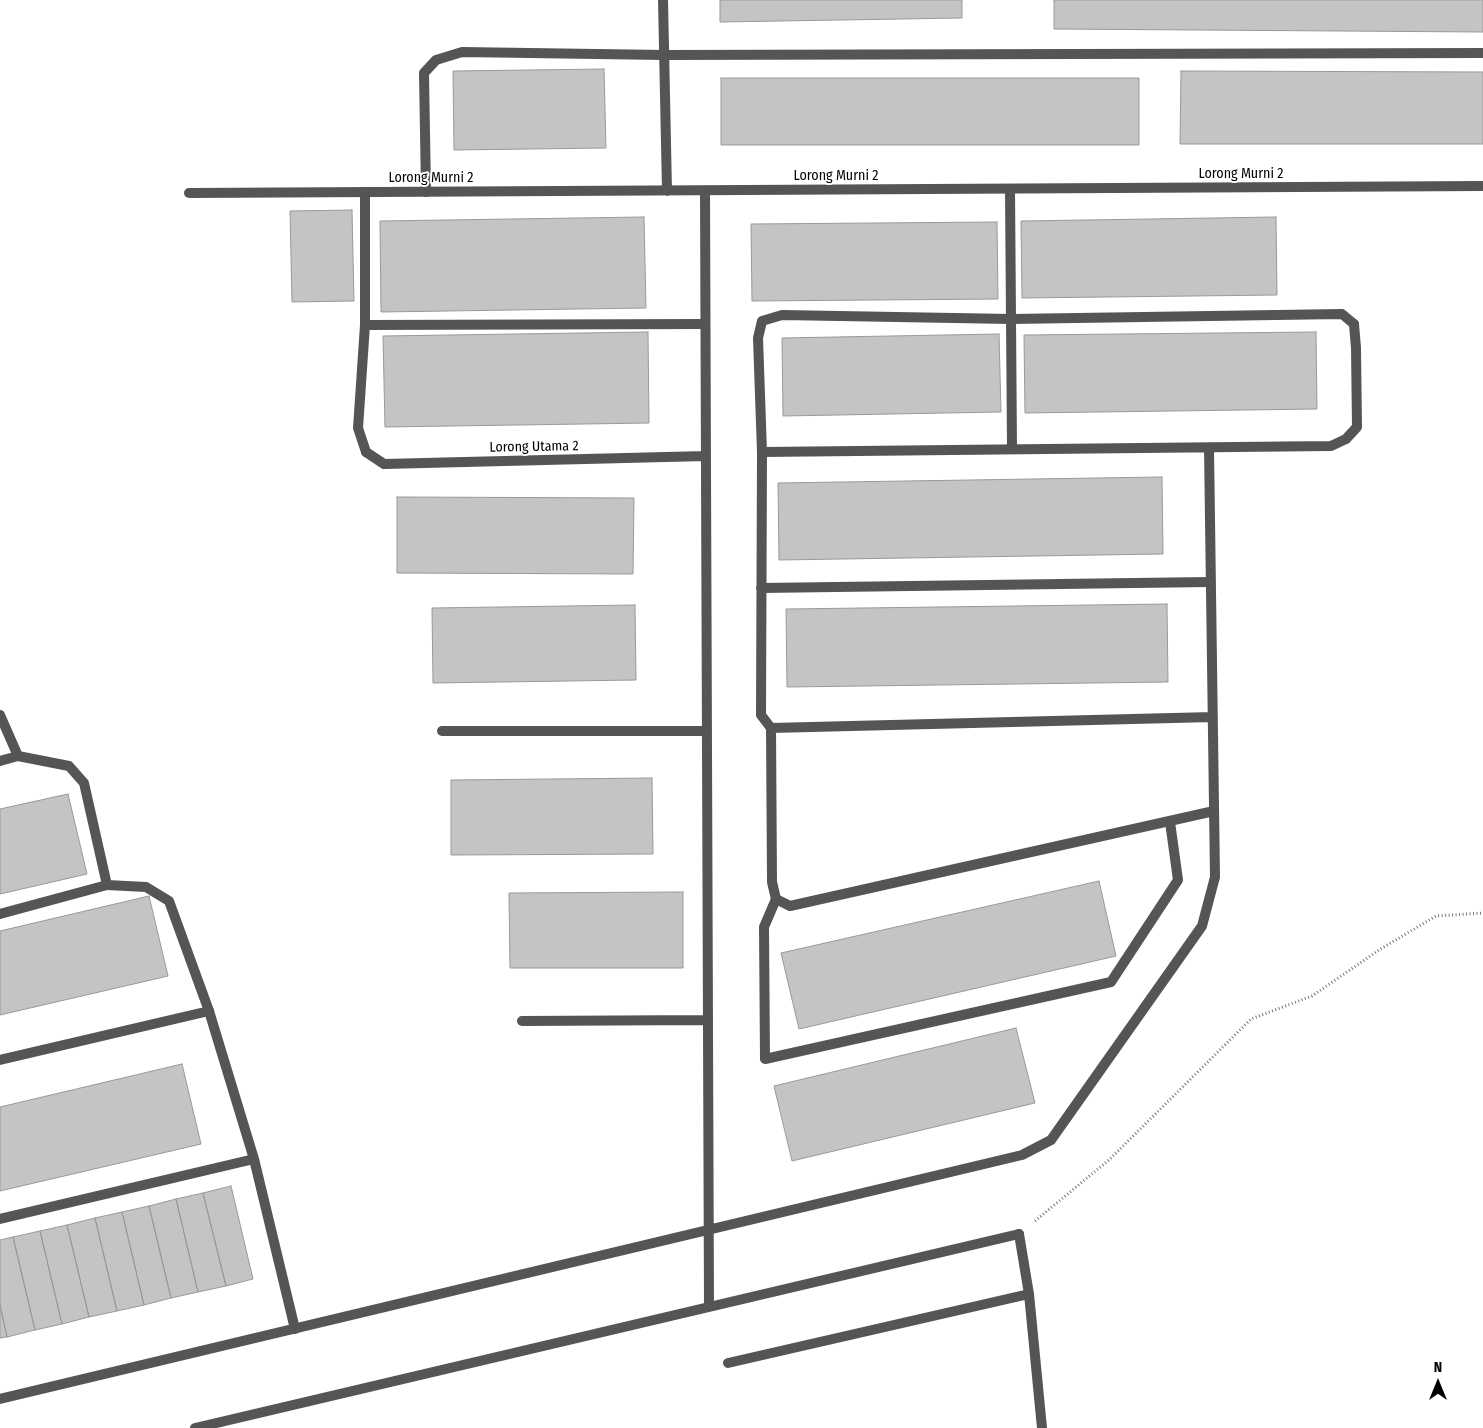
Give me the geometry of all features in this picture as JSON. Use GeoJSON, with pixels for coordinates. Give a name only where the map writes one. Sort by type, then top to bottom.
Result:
{"type":"FeatureCollection","features":[{"type":"Feature","properties":{"kind":"street"},"geometry":{"type":"LineString","coordinates":[[663,0],[667,191]]}},
{"type":"Feature","properties":{"kind":"street"},"geometry":{"type":"LineString","coordinates":[[426,192],[424,73],[436,60],[462,52],[664,55],[1483,53]]}},
{"type":"Feature","properties":{"kind":"street","name":"Lorong Murni 2"},"geometry":{"type":"LineString","coordinates":[[189,193],[1483,186]]}},
{"type":"Feature","properties":{"kind":"street"},"geometry":{"type":"LineString","coordinates":[[1010,189],[1012,450]]}},
{"type":"Feature","properties":{"kind":"street"},"geometry":{"type":"LineString","coordinates":[[705,191],[709,1306]]}},
{"type":"Feature","properties":{"kind":"street"},"geometry":{"type":"LineString","coordinates":[[366,192],[365,325],[705,324]]}},
{"type":"Feature","properties":{"kind":"street"},"geometry":{"type":"LineString","coordinates":[[762,452],[1331,446],[1346,439],[1357,427],[1354,324],[1342,314],[1012,319],[782,316],[762,321],[758,338],[762,452],[761,715],[771,728],[772,882],[776,899],[764,927],[765,1059],[1111,982],[1178,880],[1170,822]]}},
{"type":"Feature","properties":{"kind":"street","name":"Lorong Utama 2"},"geometry":{"type":"LineString","coordinates":[[365,325],[358,428],[366,452],[384,464],[706,456]]}},
{"type":"Feature","properties":{"kind":"street"},"geometry":{"type":"LineString","coordinates":[[0,1399],[1022,1155],[1051,1140],[1202,926],[1215,877],[1209,448]]}},
{"type":"Feature","properties":{"kind":"street"},"geometry":{"type":"LineString","coordinates":[[761,588],[1210,582]]}},
{"type":"Feature","properties":{"kind":"street"},"geometry":{"type":"LineString","coordinates":[[0,715],[18,756]]}},
{"type":"Feature","properties":{"kind":"street"},"geometry":{"type":"LineString","coordinates":[[771,728],[1213,717]]}},
{"type":"Feature","properties":{"kind":"street"},"geometry":{"type":"LineString","coordinates":[[442,731],[707,731]]}},
{"type":"Feature","properties":{"kind":"street"},"geometry":{"type":"LineString","coordinates":[[0,761],[18,756],[69,766],[84,783],[107,885]]}},
{"type":"Feature","properties":{"kind":"street"},"geometry":{"type":"LineString","coordinates":[[776,899],[790,906],[1214,811]]}},
{"type":"Feature","properties":{"kind":"street"},"geometry":{"type":"LineString","coordinates":[[0,914],[107,885],[146,887],[170,901],[209,1011],[254,1159],[294,1329]]}},
{"type":"Feature","properties":{"kind":"street"},"geometry":{"type":"LineString","coordinates":[[0,1060],[209,1011]]}},
{"type":"Feature","properties":{"kind":"street"},"geometry":{"type":"LineString","coordinates":[[522,1021],[708,1020]]}},
{"type":"Feature","properties":{"kind":"street"},"geometry":{"type":"LineString","coordinates":[[0,1219],[254,1159]]}},
{"type":"Feature","properties":{"kind":"street"},"geometry":{"type":"LineString","coordinates":[[196,1428],[1019,1234],[1029,1294],[1042,1428]]}},
{"type":"Feature","properties":{"kind":"street"},"geometry":{"type":"LineString","coordinates":[[728,1363],[1029,1294]]}},
{"type":"Feature","properties":{"kind":"path"},"geometry":{"type":"LineString","coordinates":[[1019,1234],[1110,1159],[1251,1020],[1312,996],[1379,950],[1436,916],[1483,914]]}},
{"type":"Feature","properties":{"kind":"building"},"geometry":{"type":"Polygon","coordinates":[[[720,0],[962,0],[962,18],[720,22],[720,0]]]}},
{"type":"Feature","properties":{"kind":"building"},"geometry":{"type":"Polygon","coordinates":[[[1054,0],[1483,0],[1483,32],[1054,29],[1054,0]]]}},
{"type":"Feature","properties":{"kind":"building"},"geometry":{"type":"Polygon","coordinates":[[[604,69],[606,148],[454,150],[453,71],[604,69]]]}},
{"type":"Feature","properties":{"kind":"building"},"geometry":{"type":"Polygon","coordinates":[[[1181,71],[1483,72],[1483,144],[1180,144],[1181,71]]]}},
{"type":"Feature","properties":{"kind":"building"},"geometry":{"type":"Polygon","coordinates":[[[721,78],[1139,78],[1139,145],[721,145],[721,78]]]}},
{"type":"Feature","properties":{"kind":"building"},"geometry":{"type":"Polygon","coordinates":[[[352,210],[354,301],[292,302],[290,211],[352,210]]]}},
{"type":"Feature","properties":{"kind":"building"},"geometry":{"type":"Polygon","coordinates":[[[644,217],[646,308],[381,312],[380,221],[644,217]]]}},
{"type":"Feature","properties":{"kind":"building"},"geometry":{"type":"Polygon","coordinates":[[[1276,217],[1277,295],[1022,298],[1021,221],[1276,217]]]}},
{"type":"Feature","properties":{"kind":"building"},"geometry":{"type":"Polygon","coordinates":[[[997,222],[998,299],[752,301],[751,224],[997,222]]]}},
{"type":"Feature","properties":{"kind":"building"},"geometry":{"type":"Polygon","coordinates":[[[648,332],[649,423],[385,427],[383,336],[648,332]]]}},
{"type":"Feature","properties":{"kind":"building"},"geometry":{"type":"Polygon","coordinates":[[[1316,332],[1317,409],[1025,413],[1024,335],[1316,332]]]}},
{"type":"Feature","properties":{"kind":"building"},"geometry":{"type":"Polygon","coordinates":[[[999,334],[1001,412],[783,416],[782,338],[999,334]]]}},
{"type":"Feature","properties":{"kind":"building"},"geometry":{"type":"Polygon","coordinates":[[[1162,477],[1163,554],[779,560],[778,483],[1162,477]]]}},
{"type":"Feature","properties":{"kind":"building"},"geometry":{"type":"Polygon","coordinates":[[[397,497],[634,498],[633,574],[397,573],[397,497]]]}},
{"type":"Feature","properties":{"kind":"building"},"geometry":{"type":"Polygon","coordinates":[[[1167,604],[1168,682],[787,687],[786,609],[1167,604]]]}},
{"type":"Feature","properties":{"kind":"building"},"geometry":{"type":"Polygon","coordinates":[[[635,605],[636,680],[433,683],[432,608],[635,605]]]}},
{"type":"Feature","properties":{"kind":"building"},"geometry":{"type":"Polygon","coordinates":[[[652,778],[653,854],[451,855],[451,780],[652,778]]]}},
{"type":"Feature","properties":{"kind":"building"},"geometry":{"type":"Polygon","coordinates":[[[68,794],[87,874],[0,894],[0,809],[68,794]]]}},
{"type":"Feature","properties":{"kind":"building"},"geometry":{"type":"Polygon","coordinates":[[[1099,881],[1116,956],[799,1029],[781,953],[1099,881]]]}},
{"type":"Feature","properties":{"kind":"building"},"geometry":{"type":"Polygon","coordinates":[[[683,892],[683,968],[510,968],[509,893],[683,892]]]}},
{"type":"Feature","properties":{"kind":"building"},"geometry":{"type":"Polygon","coordinates":[[[149,896],[168,976],[0,1015],[0,931],[149,896]]]}},
{"type":"Feature","properties":{"kind":"building"},"geometry":{"type":"Polygon","coordinates":[[[1016,1028],[1035,1103],[792,1161],[774,1086],[1016,1028]]]}},
{"type":"Feature","properties":{"kind":"building"},"geometry":{"type":"Polygon","coordinates":[[[182,1064],[201,1144],[0,1191],[0,1107],[182,1064]]]}},
{"type":"Feature","properties":{"kind":"building"},"geometry":{"type":"Polygon","coordinates":[[[231,1186],[253,1279],[226,1286],[203,1193],[231,1186]]]}},
{"type":"Feature","properties":{"kind":"building"},"geometry":{"type":"Polygon","coordinates":[[[203,1193],[226,1286],[198,1292],[176,1199],[203,1193]]]}},
{"type":"Feature","properties":{"kind":"building"},"geometry":{"type":"Polygon","coordinates":[[[176,1199],[198,1292],[171,1298],[149,1206],[176,1199]]]}},
{"type":"Feature","properties":{"kind":"building"},"geometry":{"type":"Polygon","coordinates":[[[149,1206],[171,1298],[144,1305],[122,1212],[149,1206]]]}},
{"type":"Feature","properties":{"kind":"building"},"geometry":{"type":"Polygon","coordinates":[[[122,1212],[144,1305],[117,1311],[95,1218],[122,1212]]]}},
{"type":"Feature","properties":{"kind":"building"},"geometry":{"type":"Polygon","coordinates":[[[95,1218],[117,1311],[89,1317],[67,1225],[95,1218]]]}},
{"type":"Feature","properties":{"kind":"building"},"geometry":{"type":"Polygon","coordinates":[[[67,1225],[89,1317],[62,1324],[40,1231],[67,1225]]]}},
{"type":"Feature","properties":{"kind":"building"},"geometry":{"type":"Polygon","coordinates":[[[40,1231],[62,1324],[35,1330],[13,1237],[40,1231]]]}},
{"type":"Feature","properties":{"kind":"building"},"geometry":{"type":"Polygon","coordinates":[[[13,1237],[35,1330],[7,1337],[0,1305],[0,1240],[13,1237]]]}},
{"type":"Feature","properties":{"kind":"building"},"geometry":{"type":"Polygon","coordinates":[[[0,1305],[7,1337],[0,1338],[0,1305]]]}}]}
